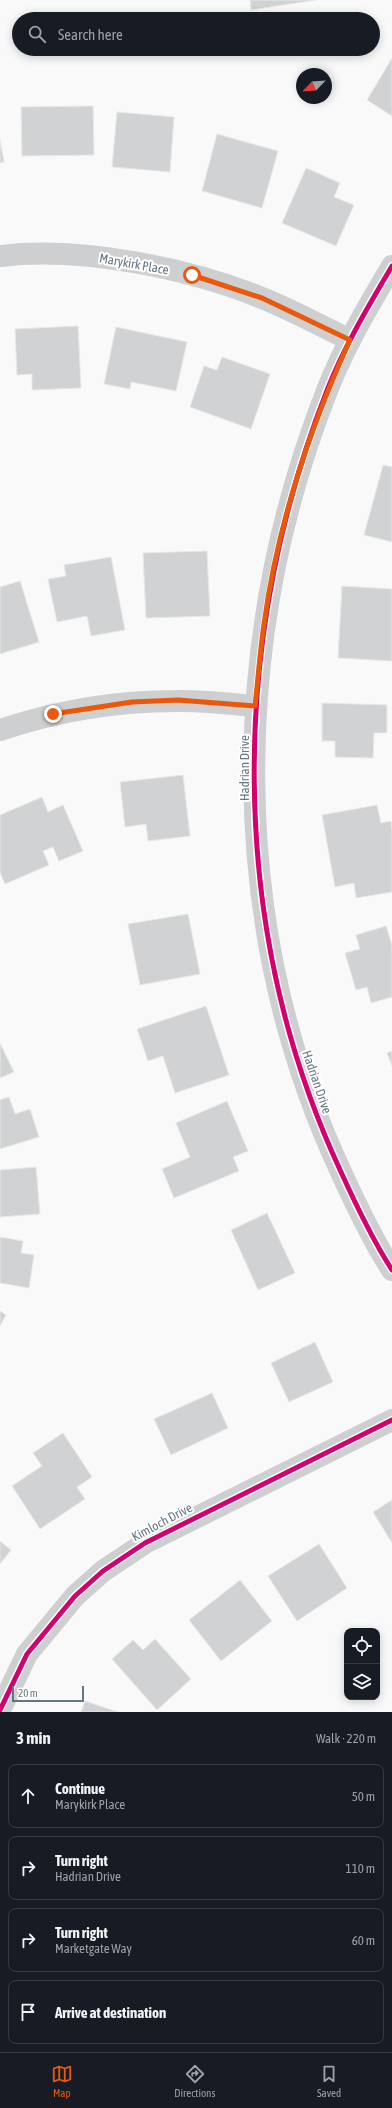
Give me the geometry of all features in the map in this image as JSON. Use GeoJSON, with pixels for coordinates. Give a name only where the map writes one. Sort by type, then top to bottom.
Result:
{"type":"FeatureCollection","features":[{"type":"Feature","properties":{"kind":"street","name":"Marykirk Place"},"geometry":{"type":"LineString","coordinates":[[0,256],[76,256],[153,265],[192,275],[262,298],[350,340]]}},
{"type":"Feature","properties":{"kind":"street","name":"Hadrian Drive"},"geometry":{"type":"LineString","coordinates":[[392,266],[350,340],[329,386],[287,513],[264,623],[255,706],[253,773],[263,904],[273,968],[290,1034],[314,1108],[357,1206],[392,1270]]}},
{"type":"Feature","properties":{"kind":"street"},"geometry":{"type":"LineString","coordinates":[[0,730],[53,714],[132,702],[178,700],[255,706]]}},
{"type":"Feature","properties":{"kind":"street","name":"Kimloch Drive"},"geometry":{"type":"LineString","coordinates":[[0,1710],[28,1654],[75,1596],[103,1571],[145,1542],[392,1420]]}},
{"type":"Feature","properties":{"kind":"building"},"geometry":{"type":"Polygon","coordinates":[[[250,0],[316,0],[251,10],[250,0]]]}},
{"type":"Feature","properties":{"kind":"building"},"geometry":{"type":"Polygon","coordinates":[[[392,58],[392,116],[367,100],[392,58]]]}},
{"type":"Feature","properties":{"kind":"building"},"geometry":{"type":"Polygon","coordinates":[[[93,106],[94,155],[22,156],[21,107],[93,106]]]}},
{"type":"Feature","properties":{"kind":"building"},"geometry":{"type":"Polygon","coordinates":[[[117,112],[174,117],[170,172],[112,167],[117,112]]]}},
{"type":"Feature","properties":{"kind":"building"},"geometry":{"type":"Polygon","coordinates":[[[217,134],[278,151],[262,208],[202,191],[217,134]]]}},
{"type":"Feature","properties":{"kind":"building"},"geometry":{"type":"Polygon","coordinates":[[[0,140],[4,162],[0,163],[0,140]]]}},
{"type":"Feature","properties":{"kind":"building"},"geometry":{"type":"Polygon","coordinates":[[[306,168],[340,183],[334,197],[354,205],[336,246],[282,223],[306,168]]]}},
{"type":"Feature","properties":{"kind":"building"},"geometry":{"type":"Polygon","coordinates":[[[78,326],[81,388],[32,390],[32,374],[17,375],[15,329],[78,326]]]}},
{"type":"Feature","properties":{"kind":"building"},"geometry":{"type":"Polygon","coordinates":[[[116,327],[187,342],[176,391],[131,382],[130,389],[104,384],[116,327]]]}},
{"type":"Feature","properties":{"kind":"building"},"geometry":{"type":"Polygon","coordinates":[[[222,357],[270,374],[251,429],[190,407],[204,366],[217,370],[222,357]]]}},
{"type":"Feature","properties":{"kind":"building"},"geometry":{"type":"Polygon","coordinates":[[[383,465],[392,467],[392,542],[364,535],[383,465]]]}},
{"type":"Feature","properties":{"kind":"building"},"geometry":{"type":"Polygon","coordinates":[[[207,551],[210,616],[146,618],[143,553],[207,551]]]}},
{"type":"Feature","properties":{"kind":"building"},"geometry":{"type":"Polygon","coordinates":[[[111,557],[125,630],[91,636],[87,616],[57,622],[48,579],[66,576],[64,565],[111,557]]]}},
{"type":"Feature","properties":{"kind":"building"},"geometry":{"type":"Polygon","coordinates":[[[20,581],[39,642],[0,654],[0,587],[20,581]]]}},
{"type":"Feature","properties":{"kind":"building"},"geometry":{"type":"Polygon","coordinates":[[[342,586],[392,589],[392,661],[338,658],[342,586]]]}},
{"type":"Feature","properties":{"kind":"building"},"geometry":{"type":"Polygon","coordinates":[[[322,703],[387,705],[387,733],[374,733],[373,758],[335,757],[335,741],[322,741],[322,703]]]}},
{"type":"Feature","properties":{"kind":"building"},"geometry":{"type":"Polygon","coordinates":[[[183,775],[190,836],[148,841],[146,824],[125,827],[120,782],[183,775]]]}},
{"type":"Feature","properties":{"kind":"building"},"geometry":{"type":"Polygon","coordinates":[[[42,797],[48,812],[63,805],[83,851],[59,861],[53,847],[43,851],[49,865],[5,884],[0,872],[0,815],[42,797]]]}},
{"type":"Feature","properties":{"kind":"building"},"geometry":{"type":"Polygon","coordinates":[[[377,805],[381,823],[391,821],[392,892],[356,898],[354,883],[335,887],[322,815],[377,805]]]}},
{"type":"Feature","properties":{"kind":"building"},"geometry":{"type":"Polygon","coordinates":[[[188,914],[200,974],[140,985],[128,924],[188,914]]]}},
{"type":"Feature","properties":{"kind":"building"},"geometry":{"type":"Polygon","coordinates":[[[386,926],[392,945],[392,997],[371,1003],[367,987],[356,990],[345,953],[360,949],[356,935],[386,926]]]}},
{"type":"Feature","properties":{"kind":"building"},"geometry":{"type":"Polygon","coordinates":[[[206,1006],[229,1075],[175,1093],[163,1056],[148,1061],[137,1029],[206,1006]]]}},
{"type":"Feature","properties":{"kind":"building"},"geometry":{"type":"Polygon","coordinates":[[[0,1043],[14,1072],[0,1078],[0,1043]]]}},
{"type":"Feature","properties":{"kind":"building"},"geometry":{"type":"Polygon","coordinates":[[[392,1051],[392,1066],[387,1053],[392,1051]]]}},
{"type":"Feature","properties":{"kind":"building"},"geometry":{"type":"Polygon","coordinates":[[[9,1097],[15,1114],[30,1109],[39,1137],[0,1149],[0,1100],[9,1097]]]}},
{"type":"Feature","properties":{"kind":"building"},"geometry":{"type":"Polygon","coordinates":[[[227,1101],[248,1151],[233,1157],[239,1171],[174,1198],[162,1169],[190,1157],[176,1123],[227,1101]]]}},
{"type":"Feature","properties":{"kind":"building"},"geometry":{"type":"Polygon","coordinates":[[[36,1167],[40,1214],[0,1217],[0,1170],[36,1167]]]}},
{"type":"Feature","properties":{"kind":"building"},"geometry":{"type":"Polygon","coordinates":[[[267,1213],[295,1273],[258,1290],[231,1230],[267,1213]]]}},
{"type":"Feature","properties":{"kind":"building"},"geometry":{"type":"Polygon","coordinates":[[[0,1237],[23,1241],[21,1253],[34,1255],[29,1288],[0,1283],[0,1237]]]}},
{"type":"Feature","properties":{"kind":"building"},"geometry":{"type":"Polygon","coordinates":[[[0,1311],[6,1315],[0,1326],[0,1311]]]}},
{"type":"Feature","properties":{"kind":"building"},"geometry":{"type":"Polygon","coordinates":[[[315,1342],[333,1382],[289,1402],[271,1363],[315,1342]]]}},
{"type":"Feature","properties":{"kind":"building"},"geometry":{"type":"Polygon","coordinates":[[[212,1393],[228,1428],[171,1455],[154,1419],[212,1393]]]}},
{"type":"Feature","properties":{"kind":"building"},"geometry":{"type":"Polygon","coordinates":[[[63,1433],[92,1477],[77,1487],[85,1499],[40,1529],[12,1486],[42,1466],[33,1453],[63,1433]]]}},
{"type":"Feature","properties":{"kind":"building"},"geometry":{"type":"Polygon","coordinates":[[[392,1500],[392,1543],[373,1512],[392,1500]]]}},
{"type":"Feature","properties":{"kind":"building"},"geometry":{"type":"Polygon","coordinates":[[[0,1541],[11,1550],[0,1564],[0,1541]]]}},
{"type":"Feature","properties":{"kind":"building"},"geometry":{"type":"Polygon","coordinates":[[[319,1544],[347,1588],[297,1621],[268,1576],[319,1544]]]}},
{"type":"Feature","properties":{"kind":"building"},"geometry":{"type":"Polygon","coordinates":[[[240,1580],[272,1621],[221,1661],[189,1620],[240,1580]]]}},
{"type":"Feature","properties":{"kind":"building"},"geometry":{"type":"Polygon","coordinates":[[[155,1639],[191,1679],[157,1710],[112,1659],[133,1640],[143,1650],[155,1639]]]}},
{"type":"Feature","properties":{"kind":"building"},"geometry":{"type":"Polygon","coordinates":[[[85,1701],[118,1712],[81,1712],[85,1701]]]}},
{"type":"Feature","properties":{"kind":"cycle path"},"geometry":{"type":"LineString","coordinates":[[392,266],[342,356],[328,388],[295,484],[272,582],[258,681],[254,782],[260,882],[277,981],[303,1078],[341,1172],[358,1209],[392,1270]]}},
{"type":"Feature","properties":{"kind":"cycle path"},"geometry":{"type":"LineString","coordinates":[[0,1710],[27,1654],[75,1596],[103,1571],[145,1543],[392,1420]]}},
{"type":"Feature","properties":{"kind":"route"},"geometry":{"type":"LineString","coordinates":[[53,714],[132,702],[178,700],[255,706],[264,623],[287,513],[329,386],[350,340],[262,298],[192,275]]}}]}
